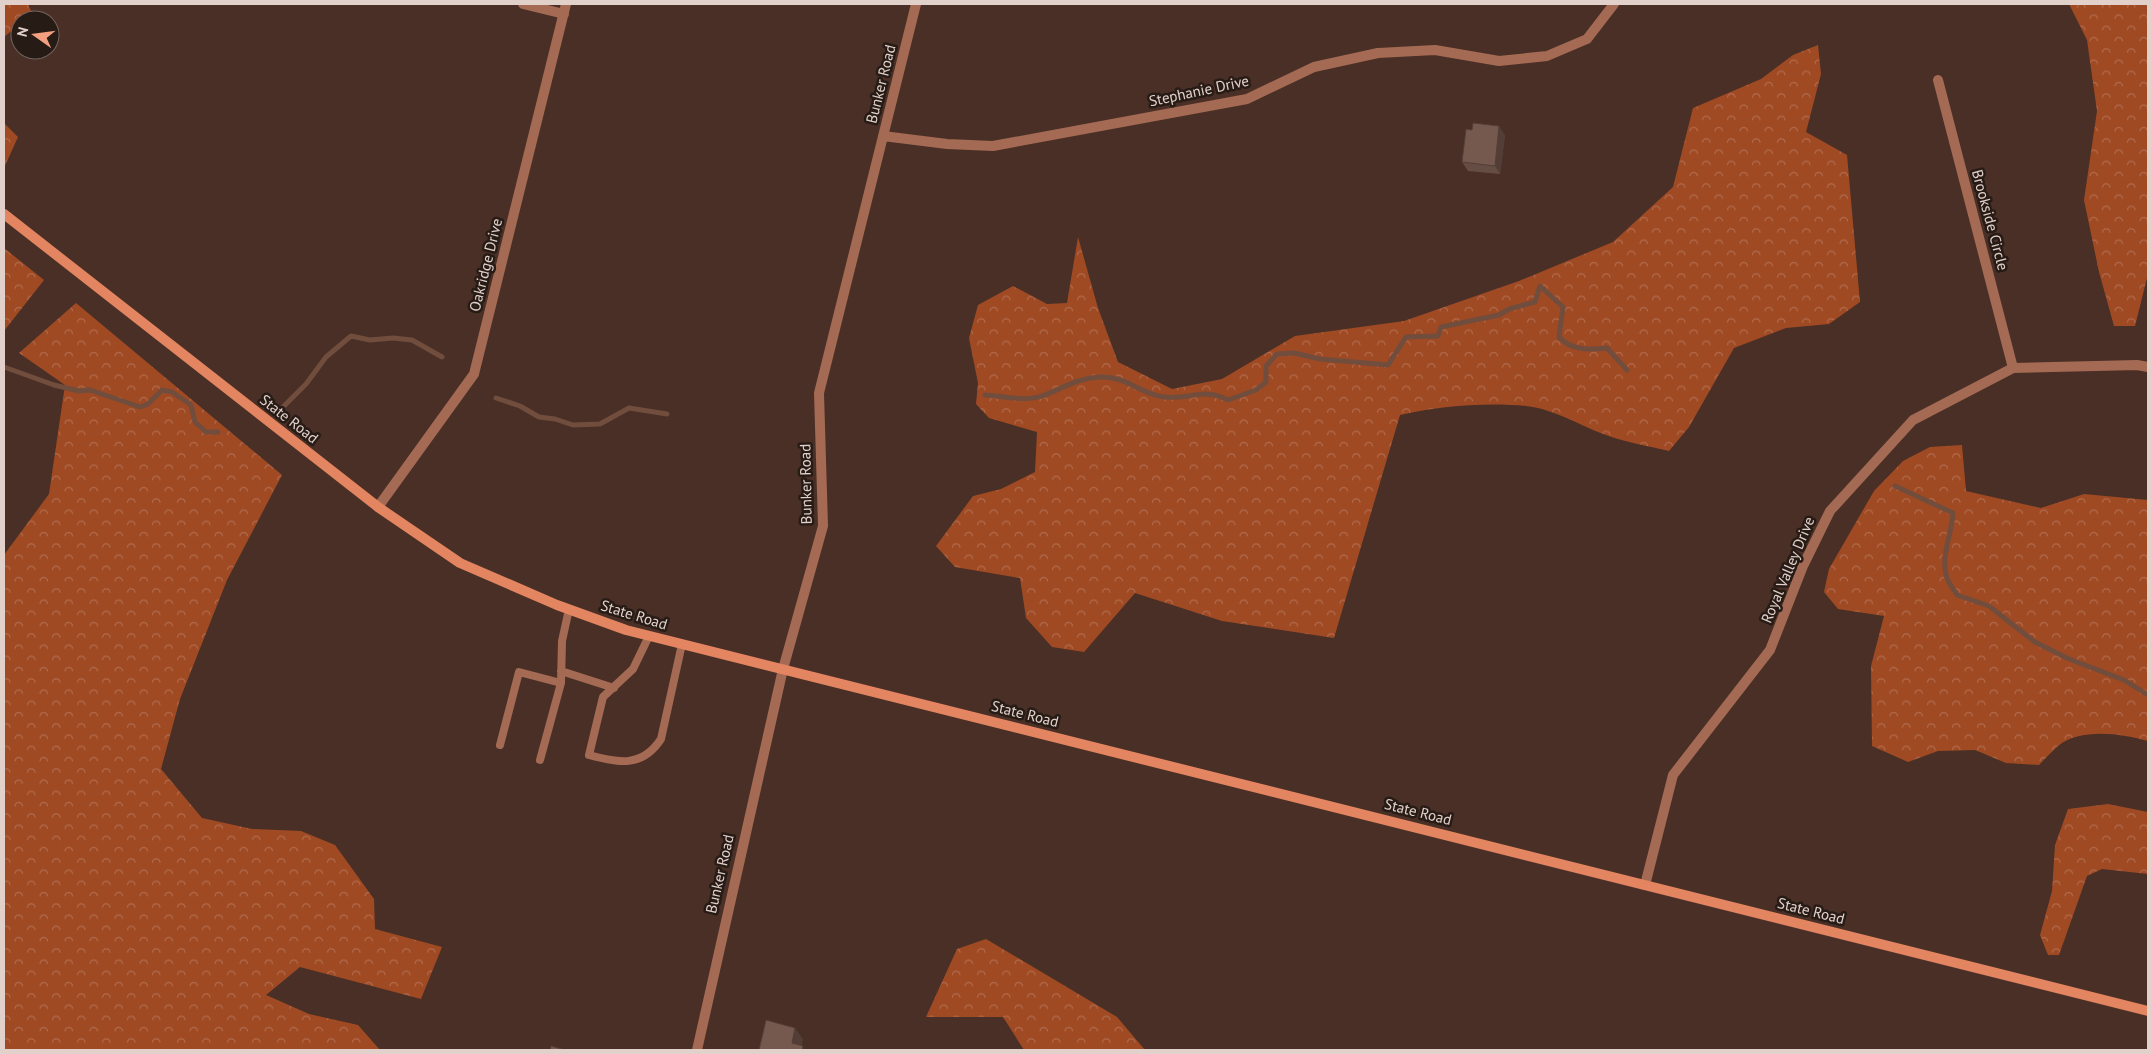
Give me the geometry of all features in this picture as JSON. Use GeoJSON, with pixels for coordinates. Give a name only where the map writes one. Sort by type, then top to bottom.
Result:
{"type":"FeatureCollection","features":[{"type":"Feature","properties":{"kind":"main road","name":"State Road"},"geometry":{"type":"LineString","coordinates":[[4,214],[378,507],[460,563],[568,609],[648,636],[2148,1011]]}},
{"type":"Feature","properties":{"kind":"street"},"geometry":{"type":"LineString","coordinates":[[522,4],[565,9]]}},
{"type":"Feature","properties":{"kind":"street","name":"Bunker Road"},"geometry":{"type":"LineString","coordinates":[[697,1050],[782,669],[823,526],[819,393],[916,4]]}},
{"type":"Feature","properties":{"kind":"street","name":"Stephanie Drive"},"geometry":{"type":"LineString","coordinates":[[883,136],[947,144],[993,146],[1247,99],[1314,67],[1378,53],[1436,50],[1499,61],[1547,56],[1588,39],[1614,4]]}},
{"type":"Feature","properties":{"kind":"street","name":"Oakridge Drive"},"geometry":{"type":"LineString","coordinates":[[378,507],[474,374],[565,9]]}},
{"type":"Feature","properties":{"kind":"street","name":"Brookside Circle"},"geometry":{"type":"LineString","coordinates":[[1938,80],[2013,368]]}},
{"type":"Feature","properties":{"kind":"street","name":"Royal Valley Drive"},"geometry":{"type":"LineString","coordinates":[[1645,884],[1672,774],[1770,650],[1804,566],[1830,511],[1913,420],[2013,368],[2136,365],[2148,368]]}},
{"type":"Feature","properties":{"kind":"lane"},"geometry":{"type":"LineString","coordinates":[[540,760],[561,683],[562,641],[568,609]]}},
{"type":"Feature","properties":{"kind":"lane"},"geometry":{"type":"LineString","coordinates":[[648,636],[633,669],[603,697],[589,755],[610,761],[630,762],[653,752],[661,739],[682,644]]}},
{"type":"Feature","properties":{"kind":"lane"},"geometry":{"type":"LineString","coordinates":[[561,671],[614,688]]}},
{"type":"Feature","properties":{"kind":"lane"},"geometry":{"type":"LineString","coordinates":[[500,745],[519,672],[561,683]]}},
{"type":"Feature","properties":{"kind":"green space"},"geometry":{"type":"Polygon","coordinates":[[[4,4],[28,4],[31,10],[10,10],[10,32],[4,37],[4,4]]]}},
{"type":"Feature","properties":{"kind":"green space"},"geometry":{"type":"Polygon","coordinates":[[[2069,4],[2148,4],[2148,274],[2135,326],[2114,326],[2099,272],[2084,200],[2097,111],[2087,40],[2069,4]]]}},
{"type":"Feature","properties":{"kind":"green space"},"geometry":{"type":"Polygon","coordinates":[[[1818,45],[1821,74],[1806,132],[1847,155],[1860,302],[1829,324],[1786,328],[1734,348],[1689,427],[1669,451],[1631,443],[1599,432],[1558,414],[1526,406],[1495,404],[1463,406],[1431,409],[1400,415],[1334,638],[1222,621],[1135,593],[1084,652],[1052,647],[1026,618],[1020,578],[955,567],[936,546],[973,496],[1001,489],[1035,472],[1037,432],[989,418],[976,404],[978,383],[969,338],[978,305],[1013,286],[1047,304],[1067,303],[1078,237],[1098,308],[1118,362],[1172,389],[1222,379],[1295,336],[1404,321],[1519,281],[1613,242],[1673,187],[1693,108],[1761,79],[1793,55],[1818,45]]]}},
{"type":"Feature","properties":{"kind":"green space"},"geometry":{"type":"Polygon","coordinates":[[[4,123],[18,137],[4,168],[4,123]]]}},
{"type":"Feature","properties":{"kind":"green space"},"geometry":{"type":"Polygon","coordinates":[[[4,248],[44,280],[4,331],[4,248]]]}},
{"type":"Feature","properties":{"kind":"green space"},"geometry":{"type":"Polygon","coordinates":[[[76,303],[282,475],[227,580],[180,699],[161,769],[202,818],[252,829],[301,831],[335,845],[374,899],[375,929],[442,947],[421,999],[300,967],[266,995],[309,1014],[358,1025],[380,1050],[4,1050],[4,555],[49,494],[65,385],[19,353],[76,303]]]}},
{"type":"Feature","properties":{"kind":"green space"},"geometry":{"type":"Polygon","coordinates":[[[1962,445],[1966,491],[2041,508],[2084,494],[2148,500],[2148,741],[2114,734],[2078,736],[2058,746],[2039,765],[2006,763],[1975,750],[1938,751],[1908,762],[1872,746],[1871,666],[1884,616],[1838,609],[1824,592],[1829,569],[1874,491],[1903,461],[1930,447],[1962,445]]]}},
{"type":"Feature","properties":{"kind":"green space"},"geometry":{"type":"Polygon","coordinates":[[[2108,804],[2148,812],[2148,874],[2102,869],[2087,876],[2059,955],[2048,955],[2040,935],[2052,891],[2055,845],[2068,809],[2108,804]]]}},
{"type":"Feature","properties":{"kind":"green space"},"geometry":{"type":"Polygon","coordinates":[[[986,939],[1117,1017],[1145,1050],[1024,1050],[1003,1017],[926,1017],[957,949],[986,939]]]}},
{"type":"Feature","properties":{"kind":"building"},"geometry":{"type":"Polygon","coordinates":[[[1473,123],[1499,126],[1495,166],[1462,162],[1466,129],[1472,130],[1473,123]]]}},
{"type":"Feature","properties":{"kind":"building"},"geometry":{"type":"Polygon","coordinates":[[[766,1020],[795,1028],[792,1043],[803,1046],[802,1050],[759,1050],[766,1020]]]}},
{"type":"Feature","properties":{"kind":"building"},"geometry":{"type":"Polygon","coordinates":[[[551,1046],[565,1050],[550,1050],[551,1046]]]}},
{"type":"Feature","properties":{"kind":"waterway"},"geometry":{"type":"LineString","coordinates":[[985,395],[1021,399],[1035,398],[1077,382],[1092,378],[1110,377],[1164,397],[1211,394],[1228,400],[1256,390],[1266,382],[1266,366],[1277,354],[1294,353],[1320,359],[1388,365],[1406,337],[1438,336],[1441,327],[1499,315],[1509,309],[1535,302],[1540,286],[1563,307],[1559,337],[1564,342],[1575,347],[1588,349],[1607,348],[1627,370]]}},
{"type":"Feature","properties":{"kind":"waterway"},"geometry":{"type":"LineString","coordinates":[[281,409],[306,384],[326,357],[351,336],[370,340],[393,338],[412,340],[442,357]]}},
{"type":"Feature","properties":{"kind":"waterway"},"geometry":{"type":"LineString","coordinates":[[4,367],[54,385],[79,391],[90,390],[140,407],[148,404],[162,390],[172,392],[191,405],[195,422],[206,432],[218,432]]}},
{"type":"Feature","properties":{"kind":"waterway"},"geometry":{"type":"LineString","coordinates":[[496,398],[520,406],[539,417],[555,419],[573,425],[600,424],[629,408],[667,414]]}},
{"type":"Feature","properties":{"kind":"waterway"},"geometry":{"type":"LineString","coordinates":[[1895,486],[1953,513],[1945,570],[1948,580],[1957,595],[1989,606],[2035,642],[2069,659],[2124,680],[2148,695]]}}]}
